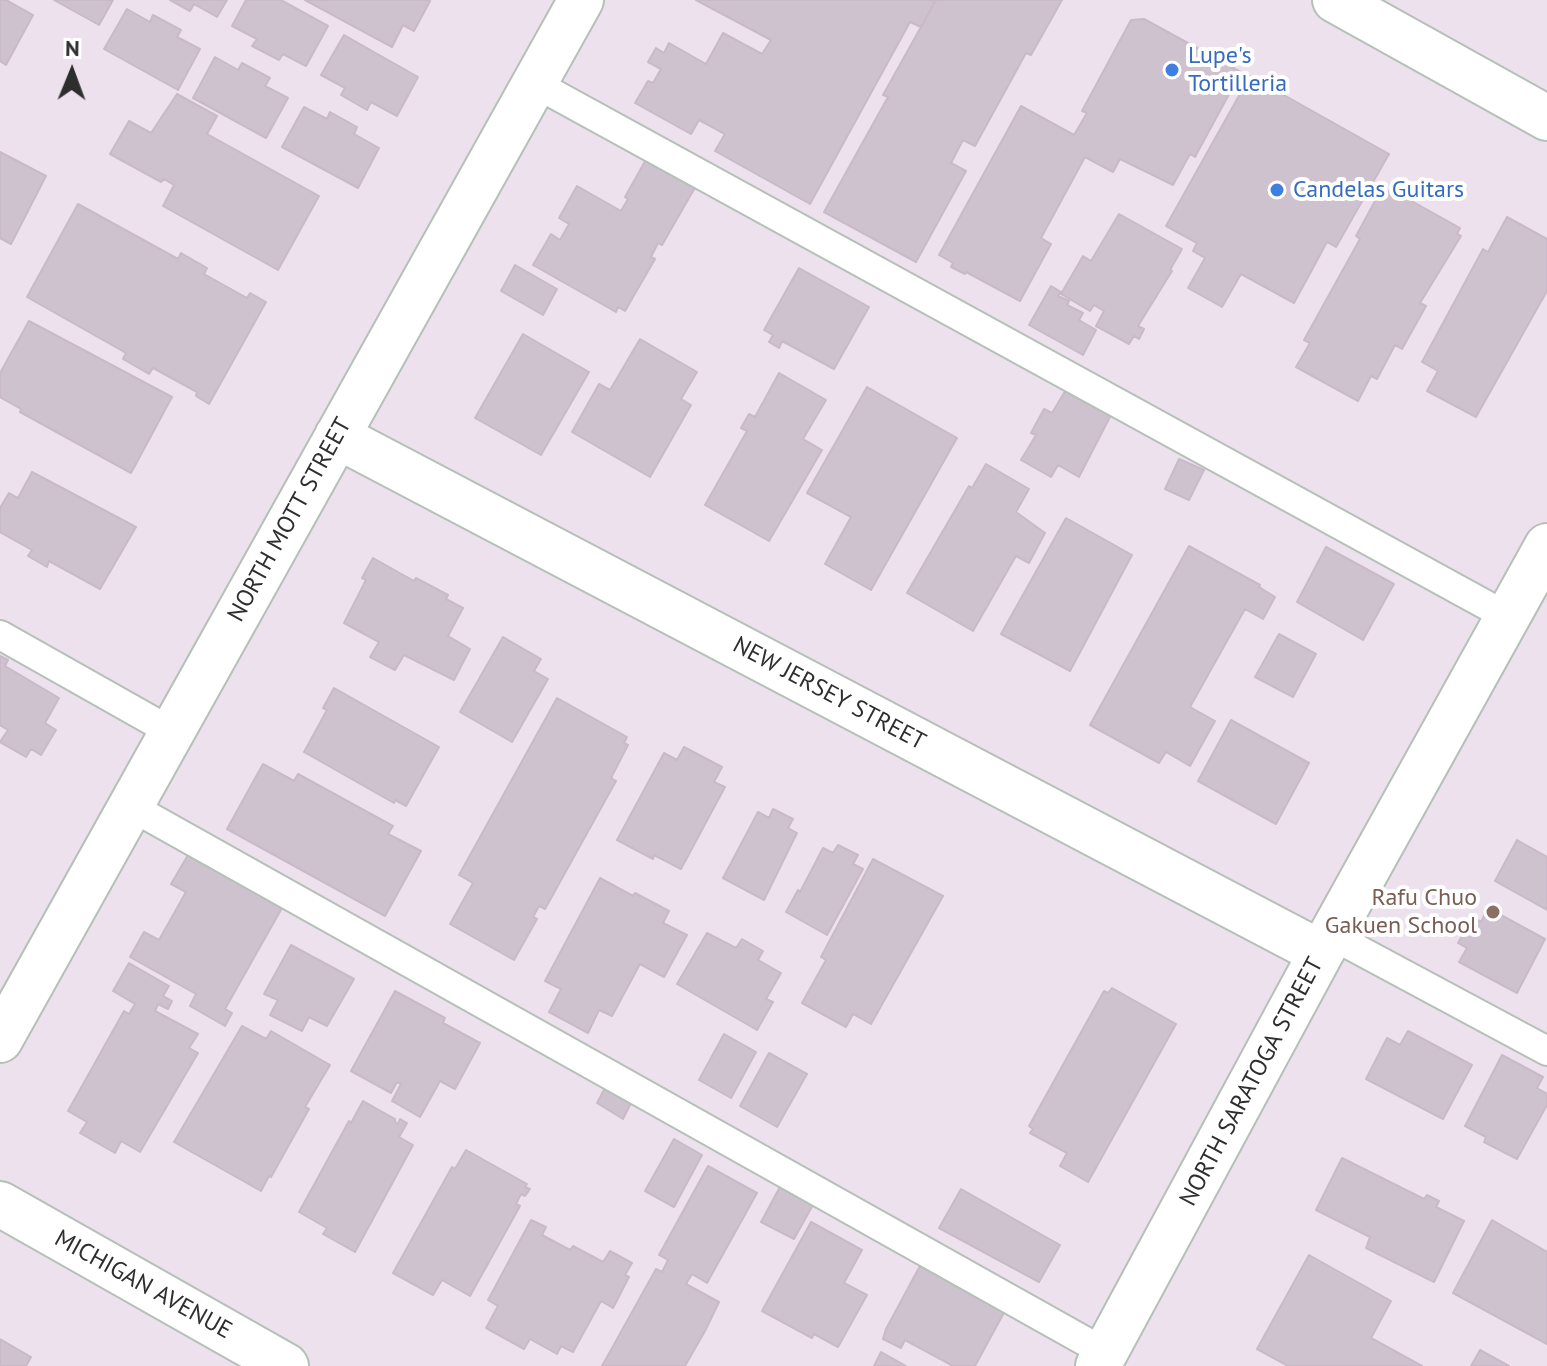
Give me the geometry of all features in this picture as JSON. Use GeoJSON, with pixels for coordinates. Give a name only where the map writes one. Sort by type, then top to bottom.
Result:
{"type":"FeatureCollection","features":[{"type":"Feature","properties":{"kind":"street","name":"NORTH MOTT STREET"},"geometry":{"type":"LineString","coordinates":[[0,1040],[581,0]]}},
{"type":"Feature","properties":{"kind":"street"},"geometry":{"type":"LineString","coordinates":[[1335,0],[1547,118]]}},
{"type":"Feature","properties":{"kind":"street","name":"NEW JERSEY STREET"},"geometry":{"type":"LineString","coordinates":[[337,436],[1326,944]]}},
{"type":"Feature","properties":{"kind":"street","name":"NORTH SARATOGA STREET"},"geometry":{"type":"LineString","coordinates":[[1102,1360],[1326,944],[1547,546]]}},
{"type":"Feature","properties":{"kind":"street","name":"MICHIGAN AVENUE"},"geometry":{"type":"LineString","coordinates":[[0,1204],[286,1366]]}},
{"type":"Feature","properties":{"kind":"lane"},"geometry":{"type":"LineString","coordinates":[[534,83],[1508,617]]}},
{"type":"Feature","properties":{"kind":"lane"},"geometry":{"type":"LineString","coordinates":[[0,635],[172,732]]}},
{"type":"Feature","properties":{"kind":"lane"},"geometry":{"type":"LineString","coordinates":[[130,806],[1102,1360]]}},
{"type":"Feature","properties":{"kind":"lane"},"geometry":{"type":"LineString","coordinates":[[1326,944],[1547,1051]]}},
{"type":"Feature","properties":{"kind":"building"},"geometry":{"type":"Polygon","coordinates":[[[0,0],[6,0],[33,15],[6,65],[0,61],[0,0]]]}},
{"type":"Feature","properties":{"kind":"building"},"geometry":{"type":"Polygon","coordinates":[[[54,0],[113,0],[99,25],[54,0]]]}},
{"type":"Feature","properties":{"kind":"building"},"geometry":{"type":"Polygon","coordinates":[[[170,0],[227,0],[217,17],[194,4],[190,11],[170,0]]]}},
{"type":"Feature","properties":{"kind":"building"},"geometry":{"type":"Polygon","coordinates":[[[246,0],[281,0],[328,26],[306,66],[283,54],[279,60],[252,46],[257,39],[232,26],[246,0]]]}},
{"type":"Feature","properties":{"kind":"building"},"geometry":{"type":"Polygon","coordinates":[[[305,0],[430,1],[414,31],[403,25],[392,47],[305,0]]]}},
{"type":"Feature","properties":{"kind":"building"},"geometry":{"type":"Polygon","coordinates":[[[696,0],[936,0],[921,27],[910,22],[810,204],[715,151],[725,134],[699,120],[691,134],[635,103],[648,81],[653,83],[661,69],[648,62],[656,48],[664,53],[669,43],[706,64],[723,33],[762,54],[771,40],[696,0]]]}},
{"type":"Feature","properties":{"kind":"building"},"geometry":{"type":"Polygon","coordinates":[[[936,0],[1062,0],[1031,55],[1026,53],[975,146],[963,140],[951,163],[966,171],[916,262],[824,212],[888,97],[883,95],[936,0]]]}},
{"type":"Feature","properties":{"kind":"building"},"geometry":{"type":"Polygon","coordinates":[[[127,9],[150,22],[153,15],[181,30],[177,37],[200,49],[178,90],[104,49],[127,9]]]}},
{"type":"Feature","properties":{"kind":"building"},"geometry":{"type":"Polygon","coordinates":[[[1144,19],[1241,72],[1195,157],[1190,154],[1173,185],[1120,159],[1113,172],[1085,157],[1041,238],[1051,244],[1020,301],[951,267],[953,263],[939,255],[1021,106],[1074,135],[1087,113],[1082,111],[1131,20],[1144,19]]]}},
{"type":"Feature","properties":{"kind":"building"},"geometry":{"type":"Polygon","coordinates":[[[344,35],[418,77],[397,116],[371,102],[367,110],[341,95],[345,88],[321,75],[344,35]]]}},
{"type":"Feature","properties":{"kind":"building"},"geometry":{"type":"Polygon","coordinates":[[[215,57],[238,70],[242,63],[270,78],[265,86],[288,98],[266,138],[193,98],[215,57]]]}},
{"type":"Feature","properties":{"kind":"building","name":"Candelas Guitars"},"geometry":{"type":"Polygon","coordinates":[[[1250,76],[1389,154],[1336,247],[1327,242],[1294,303],[1241,274],[1222,307],[1188,288],[1205,258],[1193,251],[1197,243],[1166,226],[1250,76]]]}},
{"type":"Feature","properties":{"kind":"building"},"geometry":{"type":"Polygon","coordinates":[[[177,94],[217,116],[207,134],[319,196],[278,270],[163,206],[174,185],[164,179],[161,182],[110,154],[129,121],[151,133],[177,94]]]}},
{"type":"Feature","properties":{"kind":"building"},"geometry":{"type":"Polygon","coordinates":[[[304,107],[327,119],[330,112],[357,127],[354,134],[379,148],[358,188],[282,147],[304,107]]]}},
{"type":"Feature","properties":{"kind":"building"},"geometry":{"type":"Polygon","coordinates":[[[0,152],[46,176],[11,244],[0,238],[0,152]]]}},
{"type":"Feature","properties":{"kind":"building"},"geometry":{"type":"Polygon","coordinates":[[[648,156],[697,184],[662,245],[658,243],[651,257],[655,259],[625,311],[618,307],[616,312],[533,265],[551,234],[560,240],[569,224],[559,218],[577,186],[621,211],[628,199],[625,197],[648,156]]]}},
{"type":"Feature","properties":{"kind":"building"},"geometry":{"type":"Polygon","coordinates":[[[1390,189],[1460,228],[1457,234],[1461,236],[1420,303],[1426,306],[1402,349],[1395,345],[1377,379],[1371,376],[1358,401],[1296,367],[1310,343],[1304,340],[1360,239],[1356,236],[1381,190],[1388,194],[1390,189]]]}},
{"type":"Feature","properties":{"kind":"building"},"geometry":{"type":"Polygon","coordinates":[[[78,204],[178,259],[181,253],[207,268],[204,274],[247,298],[250,293],[266,302],[209,404],[196,396],[197,392],[153,368],[149,374],[123,359],[126,353],[27,297],[78,204]]]}},
{"type":"Feature","properties":{"kind":"building"},"geometry":{"type":"Polygon","coordinates":[[[1119,214],[1182,249],[1138,326],[1144,329],[1139,339],[1134,336],[1129,344],[1096,326],[1104,311],[1094,305],[1090,311],[1061,294],[1083,256],[1091,261],[1119,214]]]}},
{"type":"Feature","properties":{"kind":"building"},"geometry":{"type":"Polygon","coordinates":[[[1507,217],[1547,239],[1547,291],[1476,417],[1427,391],[1438,371],[1422,362],[1483,249],[1488,252],[1507,217]]]}},
{"type":"Feature","properties":{"kind":"building"},"geometry":{"type":"Polygon","coordinates":[[[515,265],[557,289],[543,315],[501,291],[515,265]]]}},
{"type":"Feature","properties":{"kind":"building"},"geometry":{"type":"Polygon","coordinates":[[[799,268],[869,307],[834,369],[782,341],[779,348],[769,342],[773,335],[764,330],[799,268]]]}},
{"type":"Feature","properties":{"kind":"building"},"geometry":{"type":"Polygon","coordinates":[[[1051,286],[1061,292],[1058,296],[1069,301],[1067,305],[1083,313],[1079,320],[1096,330],[1083,355],[1029,325],[1051,286]]]}},
{"type":"Feature","properties":{"kind":"building"},"geometry":{"type":"Polygon","coordinates":[[[29,321],[172,397],[131,473],[20,412],[21,409],[0,397],[0,373],[29,321]]]}},
{"type":"Feature","properties":{"kind":"building"},"geometry":{"type":"Polygon","coordinates":[[[523,334],[589,372],[541,455],[475,418],[523,334]]]}},
{"type":"Feature","properties":{"kind":"building"},"geometry":{"type":"Polygon","coordinates":[[[640,339],[697,372],[681,399],[691,405],[650,477],[572,432],[599,384],[610,390],[640,339]]]}},
{"type":"Feature","properties":{"kind":"building"},"geometry":{"type":"Polygon","coordinates":[[[779,373],[826,400],[803,439],[822,450],[769,541],[705,505],[747,431],[741,428],[749,414],[755,417],[779,373]]]}},
{"type":"Feature","properties":{"kind":"building"},"geometry":{"type":"Polygon","coordinates":[[[867,387],[957,438],[871,590],[825,564],[851,517],[807,493],[867,387]]]}},
{"type":"Feature","properties":{"kind":"building"},"geometry":{"type":"Polygon","coordinates":[[[1067,388],[1112,413],[1079,477],[1058,465],[1051,477],[1021,460],[1036,435],[1031,433],[1044,409],[1052,413],[1067,388]]]}},
{"type":"Feature","properties":{"kind":"building"},"geometry":{"type":"Polygon","coordinates":[[[1179,459],[1204,470],[1189,500],[1165,489],[1179,459]]]}},
{"type":"Feature","properties":{"kind":"building"},"geometry":{"type":"Polygon","coordinates":[[[986,464],[1029,489],[1016,512],[1045,533],[1029,563],[1016,556],[973,631],[907,593],[969,486],[972,488],[986,464]]]}},
{"type":"Feature","properties":{"kind":"building"},"geometry":{"type":"Polygon","coordinates":[[[32,472],[136,527],[100,589],[49,561],[47,567],[28,556],[32,550],[0,532],[0,508],[9,493],[18,498],[32,472]]]}},
{"type":"Feature","properties":{"kind":"building"},"geometry":{"type":"Polygon","coordinates":[[[1066,518],[1132,555],[1070,671],[1001,634],[1066,518]]]}},
{"type":"Feature","properties":{"kind":"building"},"geometry":{"type":"Polygon","coordinates":[[[1189,546],[1260,585],[1275,597],[1263,619],[1245,609],[1190,707],[1215,721],[1190,766],[1166,752],[1159,763],[1090,725],[1189,546]]]}},
{"type":"Feature","properties":{"kind":"building"},"geometry":{"type":"Polygon","coordinates":[[[1326,547],[1394,584],[1363,640],[1297,602],[1326,547]]]}},
{"type":"Feature","properties":{"kind":"building"},"geometry":{"type":"Polygon","coordinates":[[[373,558],[414,581],[416,578],[448,595],[446,599],[463,608],[448,636],[470,649],[454,680],[404,655],[395,670],[370,657],[379,642],[344,623],[366,580],[362,578],[373,558]]]}},
{"type":"Feature","properties":{"kind":"building"},"geometry":{"type":"Polygon","coordinates":[[[1279,634],[1316,654],[1293,697],[1255,677],[1279,634]]]}},
{"type":"Feature","properties":{"kind":"building"},"geometry":{"type":"Polygon","coordinates":[[[503,637],[541,659],[534,671],[548,679],[512,742],[460,712],[503,637]]]}},
{"type":"Feature","properties":{"kind":"building"},"geometry":{"type":"Polygon","coordinates":[[[0,656],[8,660],[5,666],[59,698],[45,723],[56,730],[41,755],[31,749],[26,757],[0,742],[8,730],[0,725],[0,656]]]}},
{"type":"Feature","properties":{"kind":"building"},"geometry":{"type":"Polygon","coordinates":[[[334,688],[439,747],[406,806],[395,800],[394,803],[304,752],[327,710],[323,708],[334,688]]]}},
{"type":"Feature","properties":{"kind":"building"},"geometry":{"type":"Polygon","coordinates":[[[557,698],[627,737],[624,743],[628,745],[611,778],[616,781],[545,909],[539,906],[533,917],[537,919],[514,960],[450,924],[473,883],[459,875],[557,698]]]}},
{"type":"Feature","properties":{"kind":"building"},"geometry":{"type":"Polygon","coordinates":[[[1231,720],[1309,763],[1276,824],[1198,781],[1231,720]]]}},
{"type":"Feature","properties":{"kind":"building"},"geometry":{"type":"Polygon","coordinates":[[[684,747],[722,767],[714,782],[725,787],[681,869],[654,855],[653,859],[617,840],[664,753],[677,760],[684,747]]]}},
{"type":"Feature","properties":{"kind":"building"},"geometry":{"type":"Polygon","coordinates":[[[263,764],[294,781],[298,774],[393,826],[388,834],[421,851],[385,916],[227,829],[263,764]]]}},
{"type":"Feature","properties":{"kind":"building"},"geometry":{"type":"Polygon","coordinates":[[[773,809],[793,819],[788,828],[797,833],[764,900],[723,878],[758,812],[769,818],[773,809]]]}},
{"type":"Feature","properties":{"kind":"building"},"geometry":{"type":"Polygon","coordinates":[[[1517,840],[1547,857],[1547,910],[1495,881],[1517,840]]]}},
{"type":"Feature","properties":{"kind":"building"},"geometry":{"type":"Polygon","coordinates":[[[838,845],[858,855],[853,864],[863,869],[827,935],[786,912],[823,848],[833,853],[838,845]]]}},
{"type":"Feature","properties":{"kind":"building"},"geometry":{"type":"Polygon","coordinates":[[[188,855],[282,908],[225,1009],[232,1013],[225,1026],[190,1006],[196,994],[130,957],[144,932],[159,940],[186,892],[171,884],[188,855]]]}},
{"type":"Feature","properties":{"kind":"building"},"geometry":{"type":"Polygon","coordinates":[[[873,859],[943,896],[871,1024],[853,1014],[846,1027],[802,1003],[826,960],[821,957],[873,859]]]}},
{"type":"Feature","properties":{"kind":"building"},"geometry":{"type":"Polygon","coordinates":[[[600,878],[669,911],[663,923],[687,935],[664,977],[640,964],[612,1016],[599,1010],[588,1033],[549,1012],[561,989],[545,981],[600,878]]]}},
{"type":"Feature","properties":{"kind":"building"},"geometry":{"type":"Polygon","coordinates":[[[1488,908],[1545,939],[1517,993],[1459,962],[1467,948],[1458,943],[1473,917],[1481,922],[1488,908]]]}},
{"type":"Feature","properties":{"kind":"building"},"geometry":{"type":"Polygon","coordinates":[[[707,933],[736,948],[742,939],[763,951],[758,960],[781,973],[766,999],[773,1002],[757,1030],[677,984],[707,933]]]}},
{"type":"Feature","properties":{"kind":"building"},"geometry":{"type":"Polygon","coordinates":[[[291,945],[354,979],[327,1026],[309,1017],[302,1031],[270,1015],[278,1000],[264,994],[291,945]]]}},
{"type":"Feature","properties":{"kind":"building"},"geometry":{"type":"Polygon","coordinates":[[[129,963],[169,986],[163,996],[172,1001],[168,1009],[158,1004],[155,1011],[198,1034],[189,1048],[198,1053],[140,1152],[121,1141],[115,1153],[80,1133],[87,1122],[68,1111],[124,1011],[129,1014],[135,1004],[113,991],[129,963]]]}},
{"type":"Feature","properties":{"kind":"building"},"geometry":{"type":"Polygon","coordinates":[[[1112,988],[1176,1024],[1088,1182],[1060,1166],[1067,1153],[1030,1133],[1033,1129],[1029,1126],[1104,991],[1108,993],[1112,988]]]}},
{"type":"Feature","properties":{"kind":"building"},"geometry":{"type":"Polygon","coordinates":[[[395,991],[445,1018],[443,1023],[480,1043],[455,1089],[440,1081],[420,1117],[392,1101],[401,1084],[397,1082],[391,1093],[351,1071],[395,991]]]}},
{"type":"Feature","properties":{"kind":"building"},"geometry":{"type":"Polygon","coordinates":[[[242,1026],[266,1039],[271,1031],[330,1065],[305,1107],[309,1109],[261,1191],[174,1142],[242,1026]]]}},
{"type":"Feature","properties":{"kind":"building"},"geometry":{"type":"Polygon","coordinates":[[[1408,1031],[1472,1065],[1443,1119],[1366,1079],[1387,1038],[1400,1045],[1408,1031]]]}},
{"type":"Feature","properties":{"kind":"building"},"geometry":{"type":"Polygon","coordinates":[[[724,1034],[756,1052],[731,1098],[699,1080],[724,1034]]]}},
{"type":"Feature","properties":{"kind":"building"},"geometry":{"type":"Polygon","coordinates":[[[769,1053],[807,1074],[777,1127],[740,1106],[769,1053]]]}},
{"type":"Feature","properties":{"kind":"building"},"geometry":{"type":"Polygon","coordinates":[[[1502,1055],[1543,1077],[1537,1088],[1547,1094],[1547,1105],[1517,1159],[1484,1142],[1486,1137],[1465,1126],[1502,1055]]]}},
{"type":"Feature","properties":{"kind":"building"},"geometry":{"type":"Polygon","coordinates":[[[606,1086],[632,1101],[623,1119],[597,1103],[606,1086]]]}},
{"type":"Feature","properties":{"kind":"building"},"geometry":{"type":"Polygon","coordinates":[[[363,1101],[395,1119],[398,1124],[400,1119],[407,1123],[399,1137],[413,1145],[355,1252],[323,1234],[327,1228],[299,1212],[363,1101]]]}},
{"type":"Feature","properties":{"kind":"building"},"geometry":{"type":"Polygon","coordinates":[[[674,1139],[702,1155],[674,1207],[645,1191],[674,1139]]]}},
{"type":"Feature","properties":{"kind":"building"},"geometry":{"type":"Polygon","coordinates":[[[466,1150],[527,1184],[525,1187],[530,1189],[525,1196],[521,1194],[516,1204],[520,1206],[470,1296],[442,1280],[433,1295],[393,1273],[452,1167],[455,1169],[466,1150]]]}},
{"type":"Feature","properties":{"kind":"building"},"geometry":{"type":"Polygon","coordinates":[[[1342,1158],[1424,1199],[1427,1195],[1439,1201],[1436,1207],[1464,1221],[1434,1282],[1366,1248],[1370,1237],[1316,1210],[1342,1158]]]}},
{"type":"Feature","properties":{"kind":"building"},"geometry":{"type":"Polygon","coordinates":[[[708,1166],[757,1193],[707,1283],[692,1274],[686,1284],[719,1302],[705,1331],[685,1366],[602,1366],[656,1269],[662,1272],[668,1260],[659,1255],[708,1166]]]}},
{"type":"Feature","properties":{"kind":"building"},"geometry":{"type":"Polygon","coordinates":[[[781,1185],[814,1203],[794,1239],[761,1222],[781,1185]]]}},
{"type":"Feature","properties":{"kind":"building"},"geometry":{"type":"Polygon","coordinates":[[[961,1189],[1060,1245],[1039,1282],[939,1228],[961,1189]]]}},
{"type":"Feature","properties":{"kind":"building"},"geometry":{"type":"Polygon","coordinates":[[[531,1220],[546,1227],[542,1235],[570,1250],[573,1246],[603,1262],[610,1251],[632,1263],[625,1275],[629,1277],[613,1308],[601,1301],[573,1352],[561,1346],[557,1354],[530,1339],[524,1349],[486,1328],[498,1306],[488,1300],[531,1220]]]}},
{"type":"Feature","properties":{"kind":"building"},"geometry":{"type":"Polygon","coordinates":[[[1492,1220],[1547,1252],[1547,1344],[1453,1293],[1492,1220]]]}},
{"type":"Feature","properties":{"kind":"building"},"geometry":{"type":"Polygon","coordinates":[[[811,1222],[862,1250],[844,1283],[867,1295],[838,1347],[814,1334],[812,1338],[762,1311],[811,1222]]]}},
{"type":"Feature","properties":{"kind":"building"},"geometry":{"type":"Polygon","coordinates":[[[1309,1255],[1391,1301],[1371,1338],[1422,1366],[1288,1366],[1257,1349],[1309,1255]]]}},
{"type":"Feature","properties":{"kind":"building"},"geometry":{"type":"Polygon","coordinates":[[[921,1264],[1006,1309],[975,1366],[953,1366],[905,1340],[901,1348],[883,1339],[921,1264]]]}},
{"type":"Feature","properties":{"kind":"building"},"geometry":{"type":"Polygon","coordinates":[[[0,1339],[31,1357],[26,1366],[0,1366],[0,1339]]]}},
{"type":"Feature","properties":{"kind":"building"},"geometry":{"type":"Polygon","coordinates":[[[1480,1350],[1509,1366],[1471,1366],[1480,1350]]]}},
{"type":"Feature","properties":{"kind":"building"},"geometry":{"type":"Polygon","coordinates":[[[881,1352],[906,1366],[874,1366],[881,1352]]]}},
{"type":"Feature","properties":{"kind":"place","name":"Lupe's Tortilleria"},"geometry":{"type":"Point","coordinates":[1172,70]}},
{"type":"Feature","properties":{"kind":"place","name":"Candelas Guitars"},"geometry":{"type":"Point","coordinates":[1277,190]}},
{"type":"Feature","properties":{"kind":"place","name":"Rafu Chuo Gakuen School"},"geometry":{"type":"Point","coordinates":[1493,912]}}]}
